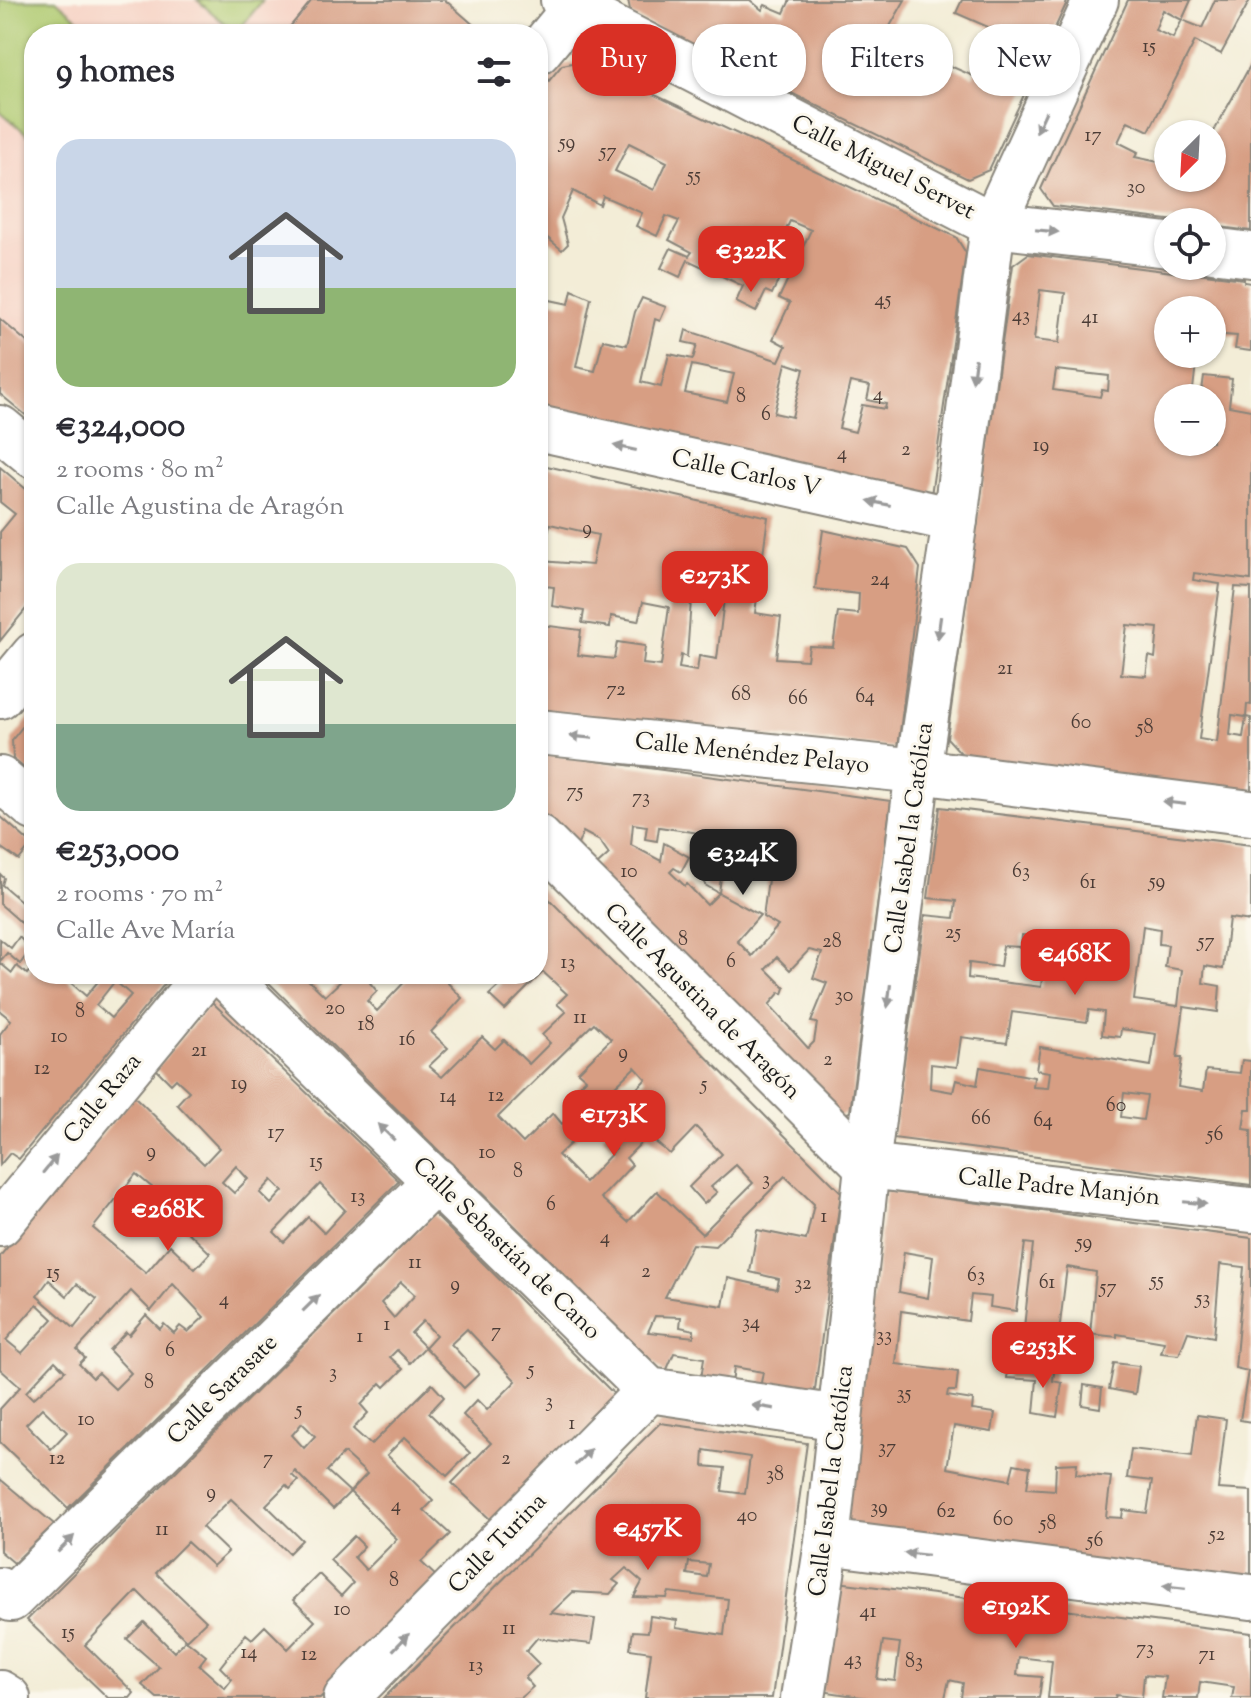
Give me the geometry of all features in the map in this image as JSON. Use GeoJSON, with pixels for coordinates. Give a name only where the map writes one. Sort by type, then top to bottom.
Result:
{"type":"FeatureCollection","features":[{"type":"Feature","properties":{"kind":"street","name":"Calle Isabel la Católica"},"geometry":{"type":"LineString","coordinates":[[803,1698],[827,1542],[867,1166],[993,225],[1096,0]]}},
{"type":"Feature","properties":{"kind":"street","name":"Calle Miguel Servet"},"geometry":{"type":"LineString","coordinates":[[573,3],[993,225],[1154,243]]}},
{"type":"Feature","properties":{"kind":"street"},"geometry":{"type":"LineString","coordinates":[[548,38],[573,3]]}},
{"type":"Feature","properties":{"kind":"street"},"geometry":{"type":"LineString","coordinates":[[1226,252],[1251,255]]}},
{"type":"Feature","properties":{"kind":"street"},"geometry":{"type":"LineString","coordinates":[[0,428],[24,448]]}},
{"type":"Feature","properties":{"kind":"street","name":"Calle Carlos V"},"geometry":{"type":"LineString","coordinates":[[548,430],[955,520]]}},
{"type":"Feature","properties":{"kind":"street"},"geometry":{"type":"LineString","coordinates":[[0,696],[24,667]]}},
{"type":"Feature","properties":{"kind":"street","name":"Calle Menéndez Pelayo"},"geometry":{"type":"LineString","coordinates":[[548,733],[918,771],[1251,813]]}},
{"type":"Feature","properties":{"kind":"street"},"geometry":{"type":"LineString","coordinates":[[0,779],[24,799]]}},
{"type":"Feature","properties":{"kind":"street","name":"Calle Agustina de Aragón"},"geometry":{"type":"LineString","coordinates":[[548,847],[867,1166]]}},
{"type":"Feature","properties":{"kind":"street","name":"Calle Raza"},"geometry":{"type":"LineString","coordinates":[[0,1224],[198,984]]}},
{"type":"Feature","properties":{"kind":"street","name":"Calle Sebastián de Cano"},"geometry":{"type":"LineString","coordinates":[[233,984],[649,1390]]}},
{"type":"Feature","properties":{"kind":"street","name":"Calle Padre Manjón"},"geometry":{"type":"LineString","coordinates":[[867,1166],[1251,1210]]}},
{"type":"Feature","properties":{"kind":"street","name":"Calle Sarasate"},"geometry":{"type":"LineString","coordinates":[[5,1594],[436,1180]]}},
{"type":"Feature","properties":{"kind":"street"},"geometry":{"type":"LineString","coordinates":[[649,1390],[840,1418]]}},
{"type":"Feature","properties":{"kind":"street","name":"Calle Turina"},"geometry":{"type":"LineString","coordinates":[[346,1698],[649,1390]]}},
{"type":"Feature","properties":{"kind":"street"},"geometry":{"type":"LineString","coordinates":[[827,1542],[1251,1597]]}},
{"type":"Feature","properties":{"kind":"street"},"geometry":{"type":"LineString","coordinates":[[0,1693],[8,1698]]}},
{"type":"Feature","properties":{"kind":"shaded area"},"geometry":{"type":"Polygon","coordinates":[[[0,0],[401,0],[381,24],[24,24],[24,414],[0,394],[0,0]]]}},
{"type":"Feature","properties":{"kind":"green space"},"geometry":{"type":"Polygon","coordinates":[[[0,0],[56,0],[84,24],[24,24],[24,131],[0,111],[0,0]]]}},
{"type":"Feature","properties":{"kind":"green space"},"geometry":{"type":"Polygon","coordinates":[[[197,0],[263,0],[243,24],[225,24],[197,0]]]}},
{"type":"Feature","properties":{"kind":"building"},"geometry":{"type":"Polygon","coordinates":[[[312,0],[445,0],[473,24],[292,24],[312,0]]]}},
{"type":"Feature","properties":{"kind":"building"},"geometry":{"type":"Polygon","coordinates":[[[628,0],[750,0],[762,10],[765,5],[784,13],[790,0],[905,0],[891,24],[822,24],[822,96],[953,96],[953,67],[969,74],[969,96],[1023,96],[989,170],[968,179],[797,96],[806,96],[806,24],[692,24],[692,45],[676,37],[676,24],[649,24],[631,15],[628,0]]]}},
{"type":"Feature","properties":{"kind":"building"},"geometry":{"type":"Polygon","coordinates":[[[962,0],[1068,0],[1057,24],[981,24],[956,13],[962,0]]]}},
{"type":"Feature","properties":{"kind":"building"},"geometry":{"type":"Polygon","coordinates":[[[1128,0],[1191,0],[1182,20],[1202,28],[1215,0],[1250,0],[1221,54],[1195,41],[1149,131],[1128,121],[1118,142],[1138,152],[1135,157],[1154,161],[1154,192],[1226,192],[1226,120],[1220,120],[1251,64],[1251,231],[1226,228],[1226,208],[1154,208],[1154,218],[1053,206],[1041,189],[1128,0]],[[1163,10],[1155,30],[1173,38],[1182,20],[1163,10]]]}},
{"type":"Feature","properties":{"kind":"building"},"geometry":{"type":"Polygon","coordinates":[[[572,63],[572,96],[657,96],[956,237],[966,253],[931,495],[548,416],[548,300],[569,304],[572,290],[591,298],[576,367],[595,371],[603,340],[627,345],[635,312],[642,298],[666,307],[660,321],[655,319],[641,382],[661,387],[669,354],[693,359],[697,345],[683,342],[686,330],[779,361],[786,346],[773,339],[790,303],[779,298],[811,230],[790,221],[777,248],[790,255],[772,294],[766,291],[756,312],[736,302],[743,286],[688,260],[680,277],[661,268],[671,248],[689,256],[692,252],[669,240],[679,221],[666,216],[657,236],[636,226],[642,213],[603,196],[600,205],[573,191],[561,218],[568,244],[562,250],[548,238],[548,82],[562,65],[572,63]],[[629,143],[615,171],[654,190],[667,162],[629,143]],[[786,363],[774,413],[792,417],[804,369],[786,363]],[[692,365],[685,393],[727,402],[734,374],[692,365]],[[850,382],[839,428],[855,432],[862,405],[885,409],[886,404],[867,400],[870,386],[850,382]]]}},
{"type":"Feature","properties":{"kind":"building"},"geometry":{"type":"Polygon","coordinates":[[[1028,254],[1154,270],[1154,280],[1226,280],[1226,277],[1251,283],[1251,351],[1235,349],[1237,336],[1226,335],[1226,296],[1154,296],[1154,368],[1195,368],[1194,384],[1154,384],[1154,456],[1226,456],[1226,384],[1203,384],[1204,376],[1232,379],[1229,406],[1251,410],[1251,580],[1194,573],[1193,580],[1220,584],[1199,739],[1217,742],[1235,587],[1251,588],[1251,705],[1247,704],[1246,717],[1251,718],[1251,799],[970,763],[947,738],[1013,265],[1028,254]],[[1040,290],[1034,340],[1059,343],[1065,293],[1040,290]],[[1056,370],[1053,390],[1100,397],[1102,390],[1108,391],[1109,376],[1056,370]],[[1127,625],[1121,674],[1146,676],[1149,656],[1155,658],[1158,628],[1127,625]],[[1232,715],[1230,735],[1243,737],[1246,717],[1232,715]]]}},
{"type":"Feature","properties":{"kind":"building"},"geometry":{"type":"Polygon","coordinates":[[[0,319],[24,339],[24,414],[0,394],[0,319]]]}},
{"type":"Feature","properties":{"kind":"building"},"geometry":{"type":"Polygon","coordinates":[[[548,466],[768,517],[755,613],[781,617],[776,658],[807,660],[809,646],[833,647],[838,612],[858,614],[859,594],[815,589],[823,530],[908,549],[920,568],[898,748],[707,731],[548,710],[548,626],[581,630],[578,655],[614,659],[617,642],[645,646],[643,664],[661,666],[669,607],[643,602],[638,621],[611,616],[610,627],[582,623],[584,611],[552,606],[554,587],[548,586],[548,562],[592,565],[598,535],[550,524],[548,532],[548,466]],[[692,586],[687,657],[681,655],[679,668],[697,671],[699,656],[717,659],[725,590],[692,586]]]}},
{"type":"Feature","properties":{"kind":"building"},"geometry":{"type":"Polygon","coordinates":[[[0,467],[24,487],[24,611],[0,641],[0,532],[15,514],[0,502],[0,467]]]}},
{"type":"Feature","properties":{"kind":"building"},"geometry":{"type":"Polygon","coordinates":[[[24,725],[24,768],[13,759],[12,740],[24,725]]]}},
{"type":"Feature","properties":{"kind":"building"},"geometry":{"type":"Polygon","coordinates":[[[548,754],[891,801],[850,1112],[831,1119],[589,872],[609,854],[600,841],[583,832],[573,857],[548,831],[548,754]],[[633,824],[631,845],[661,861],[664,843],[689,857],[681,872],[674,868],[670,872],[685,886],[687,884],[707,905],[719,893],[705,885],[708,860],[702,859],[706,834],[659,827],[657,841],[645,839],[647,826],[633,824]],[[726,837],[719,893],[760,915],[737,941],[752,956],[778,926],[763,917],[773,842],[726,837]],[[809,950],[790,970],[777,957],[766,969],[785,988],[783,994],[780,992],[769,1005],[808,1048],[814,1042],[817,1023],[811,1022],[827,983],[813,978],[822,953],[809,950]]]}},
{"type":"Feature","properties":{"kind":"building"},"geometry":{"type":"Polygon","coordinates":[[[940,807],[1251,845],[1251,921],[1229,918],[1223,969],[1205,966],[1203,983],[1220,986],[1218,1012],[1184,1007],[1177,1058],[1182,1058],[1178,1087],[1203,1091],[1206,1070],[1240,1073],[1242,1060],[1251,1061],[1251,1109],[1246,1109],[1243,1129],[1251,1130],[1251,1185],[893,1138],[925,915],[954,918],[956,901],[928,898],[940,807]],[[1143,926],[1134,1000],[1178,1006],[1182,970],[1165,967],[1168,945],[1159,944],[1160,929],[1143,926]],[[1022,935],[1021,947],[1003,946],[1000,967],[969,963],[968,978],[1041,987],[1047,937],[1022,935]],[[1089,1010],[1087,1022],[1012,1012],[1007,1043],[961,1037],[957,1067],[931,1064],[930,1088],[953,1092],[956,1080],[977,1085],[980,1067],[1034,1077],[1033,1087],[1048,1088],[1050,1072],[1036,1070],[1040,1047],[1151,1066],[1156,1034],[1121,1029],[1120,1037],[1102,1035],[1104,1012],[1089,1010]],[[1124,1093],[1121,1117],[1143,1120],[1147,1096],[1124,1093]]]}},
{"type":"Feature","properties":{"kind":"building"},"geometry":{"type":"Polygon","coordinates":[[[0,816],[24,837],[24,854],[19,860],[0,847],[0,816]]]}},
{"type":"Feature","properties":{"kind":"building"},"geometry":{"type":"Polygon","coordinates":[[[0,874],[4,878],[2,885],[24,904],[24,925],[0,904],[0,874]]]}},
{"type":"Feature","properties":{"kind":"building"},"geometry":{"type":"Polygon","coordinates":[[[548,898],[841,1192],[814,1397],[760,1388],[763,1372],[734,1367],[732,1384],[701,1379],[704,1358],[674,1353],[665,1374],[270,984],[312,984],[325,996],[338,984],[371,984],[377,991],[367,1001],[377,1011],[403,984],[449,984],[462,998],[431,1032],[448,1048],[429,1066],[442,1077],[482,1037],[495,1049],[504,1040],[529,1064],[550,1043],[542,1035],[566,1012],[557,1004],[567,994],[548,977],[548,898]],[[594,1023],[498,1117],[523,1143],[553,1113],[562,1124],[576,1110],[565,1100],[586,1079],[578,1072],[611,1039],[594,1023]],[[635,1067],[583,1117],[591,1124],[558,1155],[585,1182],[616,1149],[603,1136],[627,1110],[621,1105],[646,1079],[635,1067]],[[696,1127],[670,1154],[648,1136],[626,1158],[632,1165],[601,1198],[628,1222],[657,1191],[702,1234],[753,1183],[736,1165],[711,1187],[717,1192],[704,1204],[689,1187],[722,1154],[696,1127]],[[785,1176],[715,1246],[692,1244],[665,1297],[723,1306],[728,1278],[777,1289],[779,1279],[750,1272],[757,1230],[806,1240],[814,1204],[785,1176]],[[655,1316],[648,1332],[694,1337],[694,1330],[680,1327],[681,1317],[655,1316]]]}},
{"type":"Feature","properties":{"kind":"building"},"geometry":{"type":"Polygon","coordinates":[[[19,937],[24,942],[24,959],[20,964],[7,953],[0,961],[0,939],[11,948],[19,937]]]}},
{"type":"Feature","properties":{"kind":"building"},"geometry":{"type":"Polygon","coordinates":[[[0,963],[12,973],[17,966],[24,972],[24,984],[72,984],[86,996],[96,984],[113,984],[96,1005],[111,1018],[131,995],[118,984],[165,984],[19,1159],[10,1153],[0,1165],[0,1034],[11,1020],[0,1011],[0,963]]]}},
{"type":"Feature","properties":{"kind":"building"},"geometry":{"type":"Polygon","coordinates":[[[501,984],[531,984],[505,1010],[489,995],[501,984]]]}},
{"type":"Feature","properties":{"kind":"building"},"geometry":{"type":"Polygon","coordinates":[[[212,1002],[399,1181],[68,1508],[0,1442],[0,1409],[20,1387],[0,1369],[0,1256],[134,1096],[204,1164],[219,1148],[177,1104],[189,1091],[176,1079],[171,1084],[156,1069],[212,1002]],[[236,1166],[222,1182],[234,1193],[248,1179],[236,1166]],[[136,1174],[93,1228],[146,1273],[170,1245],[195,1269],[210,1253],[183,1227],[201,1206],[182,1188],[171,1203],[136,1174]],[[272,1180],[260,1193],[271,1204],[283,1191],[272,1180]],[[320,1184],[274,1232],[284,1242],[308,1217],[324,1233],[345,1210],[320,1184]],[[49,1280],[37,1296],[74,1328],[97,1299],[77,1284],[67,1296],[49,1280]],[[173,1284],[151,1311],[131,1291],[77,1350],[85,1358],[79,1364],[93,1378],[98,1373],[115,1389],[131,1373],[109,1350],[126,1332],[129,1335],[146,1315],[160,1329],[164,1324],[174,1333],[180,1326],[188,1332],[204,1317],[173,1284]],[[37,1304],[6,1340],[22,1353],[53,1319],[37,1304]],[[55,1361],[26,1392],[33,1399],[65,1371],[55,1361]],[[42,1408],[26,1424],[51,1449],[67,1432],[42,1408]]]}},
{"type":"Feature","properties":{"kind":"building"},"geometry":{"type":"Polygon","coordinates":[[[886,1191],[1251,1238],[1251,1422],[1240,1420],[1248,1371],[1235,1368],[1244,1267],[1220,1264],[1214,1337],[1188,1332],[1179,1355],[1161,1353],[1164,1342],[1117,1334],[1117,1337],[1090,1334],[1096,1272],[1067,1267],[1053,1381],[1062,1383],[1057,1417],[1034,1413],[1037,1380],[1007,1378],[1010,1353],[1039,1357],[1042,1331],[1024,1328],[1033,1244],[1025,1243],[1016,1311],[990,1307],[991,1297],[971,1295],[968,1321],[901,1311],[896,1364],[958,1372],[956,1391],[948,1391],[947,1396],[973,1400],[972,1410],[995,1413],[992,1432],[954,1426],[947,1468],[1010,1480],[1014,1464],[1030,1467],[1027,1488],[1055,1490],[1056,1464],[1077,1463],[1076,1474],[1111,1477],[1106,1517],[1122,1518],[1123,1510],[1147,1513],[1152,1481],[1127,1478],[1131,1449],[1192,1456],[1197,1415],[1226,1419],[1218,1489],[1251,1491],[1251,1586],[843,1534],[886,1191]],[[904,1252],[899,1292],[928,1298],[933,1257],[904,1252]]]}},
{"type":"Feature","properties":{"kind":"building"},"geometry":{"type":"Polygon","coordinates":[[[434,1214],[619,1399],[494,1523],[452,1483],[491,1443],[463,1415],[477,1400],[487,1410],[516,1381],[467,1329],[451,1344],[479,1374],[464,1388],[425,1347],[410,1363],[397,1350],[390,1357],[403,1369],[385,1387],[381,1383],[361,1405],[368,1413],[353,1429],[371,1445],[432,1384],[444,1397],[429,1413],[470,1453],[447,1476],[405,1437],[387,1455],[433,1501],[424,1510],[450,1534],[421,1562],[439,1579],[320,1698],[157,1698],[142,1685],[159,1667],[127,1639],[144,1622],[174,1652],[186,1640],[137,1591],[85,1645],[134,1693],[130,1698],[108,1698],[27,1620],[434,1214]],[[401,1282],[381,1303],[394,1318],[415,1295],[401,1282]],[[423,1321],[411,1333],[425,1347],[436,1335],[423,1321]],[[302,1423],[292,1435],[304,1448],[315,1436],[302,1423]],[[344,1453],[327,1471],[350,1492],[367,1474],[344,1453]],[[295,1471],[292,1475],[298,1481],[290,1489],[286,1485],[266,1505],[302,1540],[289,1553],[231,1499],[202,1527],[228,1552],[213,1566],[187,1542],[156,1573],[206,1621],[186,1640],[206,1656],[199,1665],[225,1688],[232,1679],[220,1667],[246,1634],[252,1639],[265,1626],[288,1649],[315,1621],[293,1600],[319,1574],[341,1596],[353,1583],[330,1560],[354,1536],[364,1546],[354,1557],[366,1570],[397,1539],[350,1492],[333,1509],[295,1471]]]}},
{"type":"Feature","properties":{"kind":"building"},"geometry":{"type":"Polygon","coordinates":[[[1114,1363],[1139,1366],[1135,1394],[1109,1389],[1114,1363]]]}},
{"type":"Feature","properties":{"kind":"building"},"geometry":{"type":"Polygon","coordinates":[[[1084,1385],[1102,1388],[1100,1408],[1082,1405],[1084,1385]]]}},
{"type":"Feature","properties":{"kind":"building"},"geometry":{"type":"Polygon","coordinates":[[[660,1423],[807,1443],[772,1698],[645,1698],[651,1652],[630,1649],[633,1631],[648,1632],[650,1616],[677,1620],[676,1628],[724,1635],[728,1599],[669,1592],[667,1598],[634,1597],[642,1582],[626,1568],[613,1580],[619,1584],[610,1594],[573,1592],[551,1613],[595,1619],[591,1644],[537,1638],[526,1651],[539,1664],[525,1678],[533,1687],[520,1698],[384,1698],[660,1423]],[[704,1450],[703,1466],[725,1468],[722,1491],[745,1494],[750,1457],[704,1450]],[[689,1562],[687,1574],[707,1577],[709,1564],[689,1562]]]}},
{"type":"Feature","properties":{"kind":"building"},"geometry":{"type":"Polygon","coordinates":[[[0,1479],[54,1524],[14,1563],[0,1551],[0,1479]]]}},
{"type":"Feature","properties":{"kind":"building"},"geometry":{"type":"Polygon","coordinates":[[[837,1582],[1251,1633],[1251,1698],[1232,1698],[1234,1687],[1200,1682],[1198,1698],[1162,1698],[1165,1677],[1144,1675],[1142,1698],[1116,1695],[1115,1698],[1048,1698],[1052,1661],[1019,1657],[1017,1675],[1042,1677],[1039,1698],[961,1698],[963,1683],[949,1680],[945,1698],[868,1698],[821,1691],[837,1582]],[[883,1641],[877,1679],[895,1681],[900,1643],[883,1641]]]}}]}
